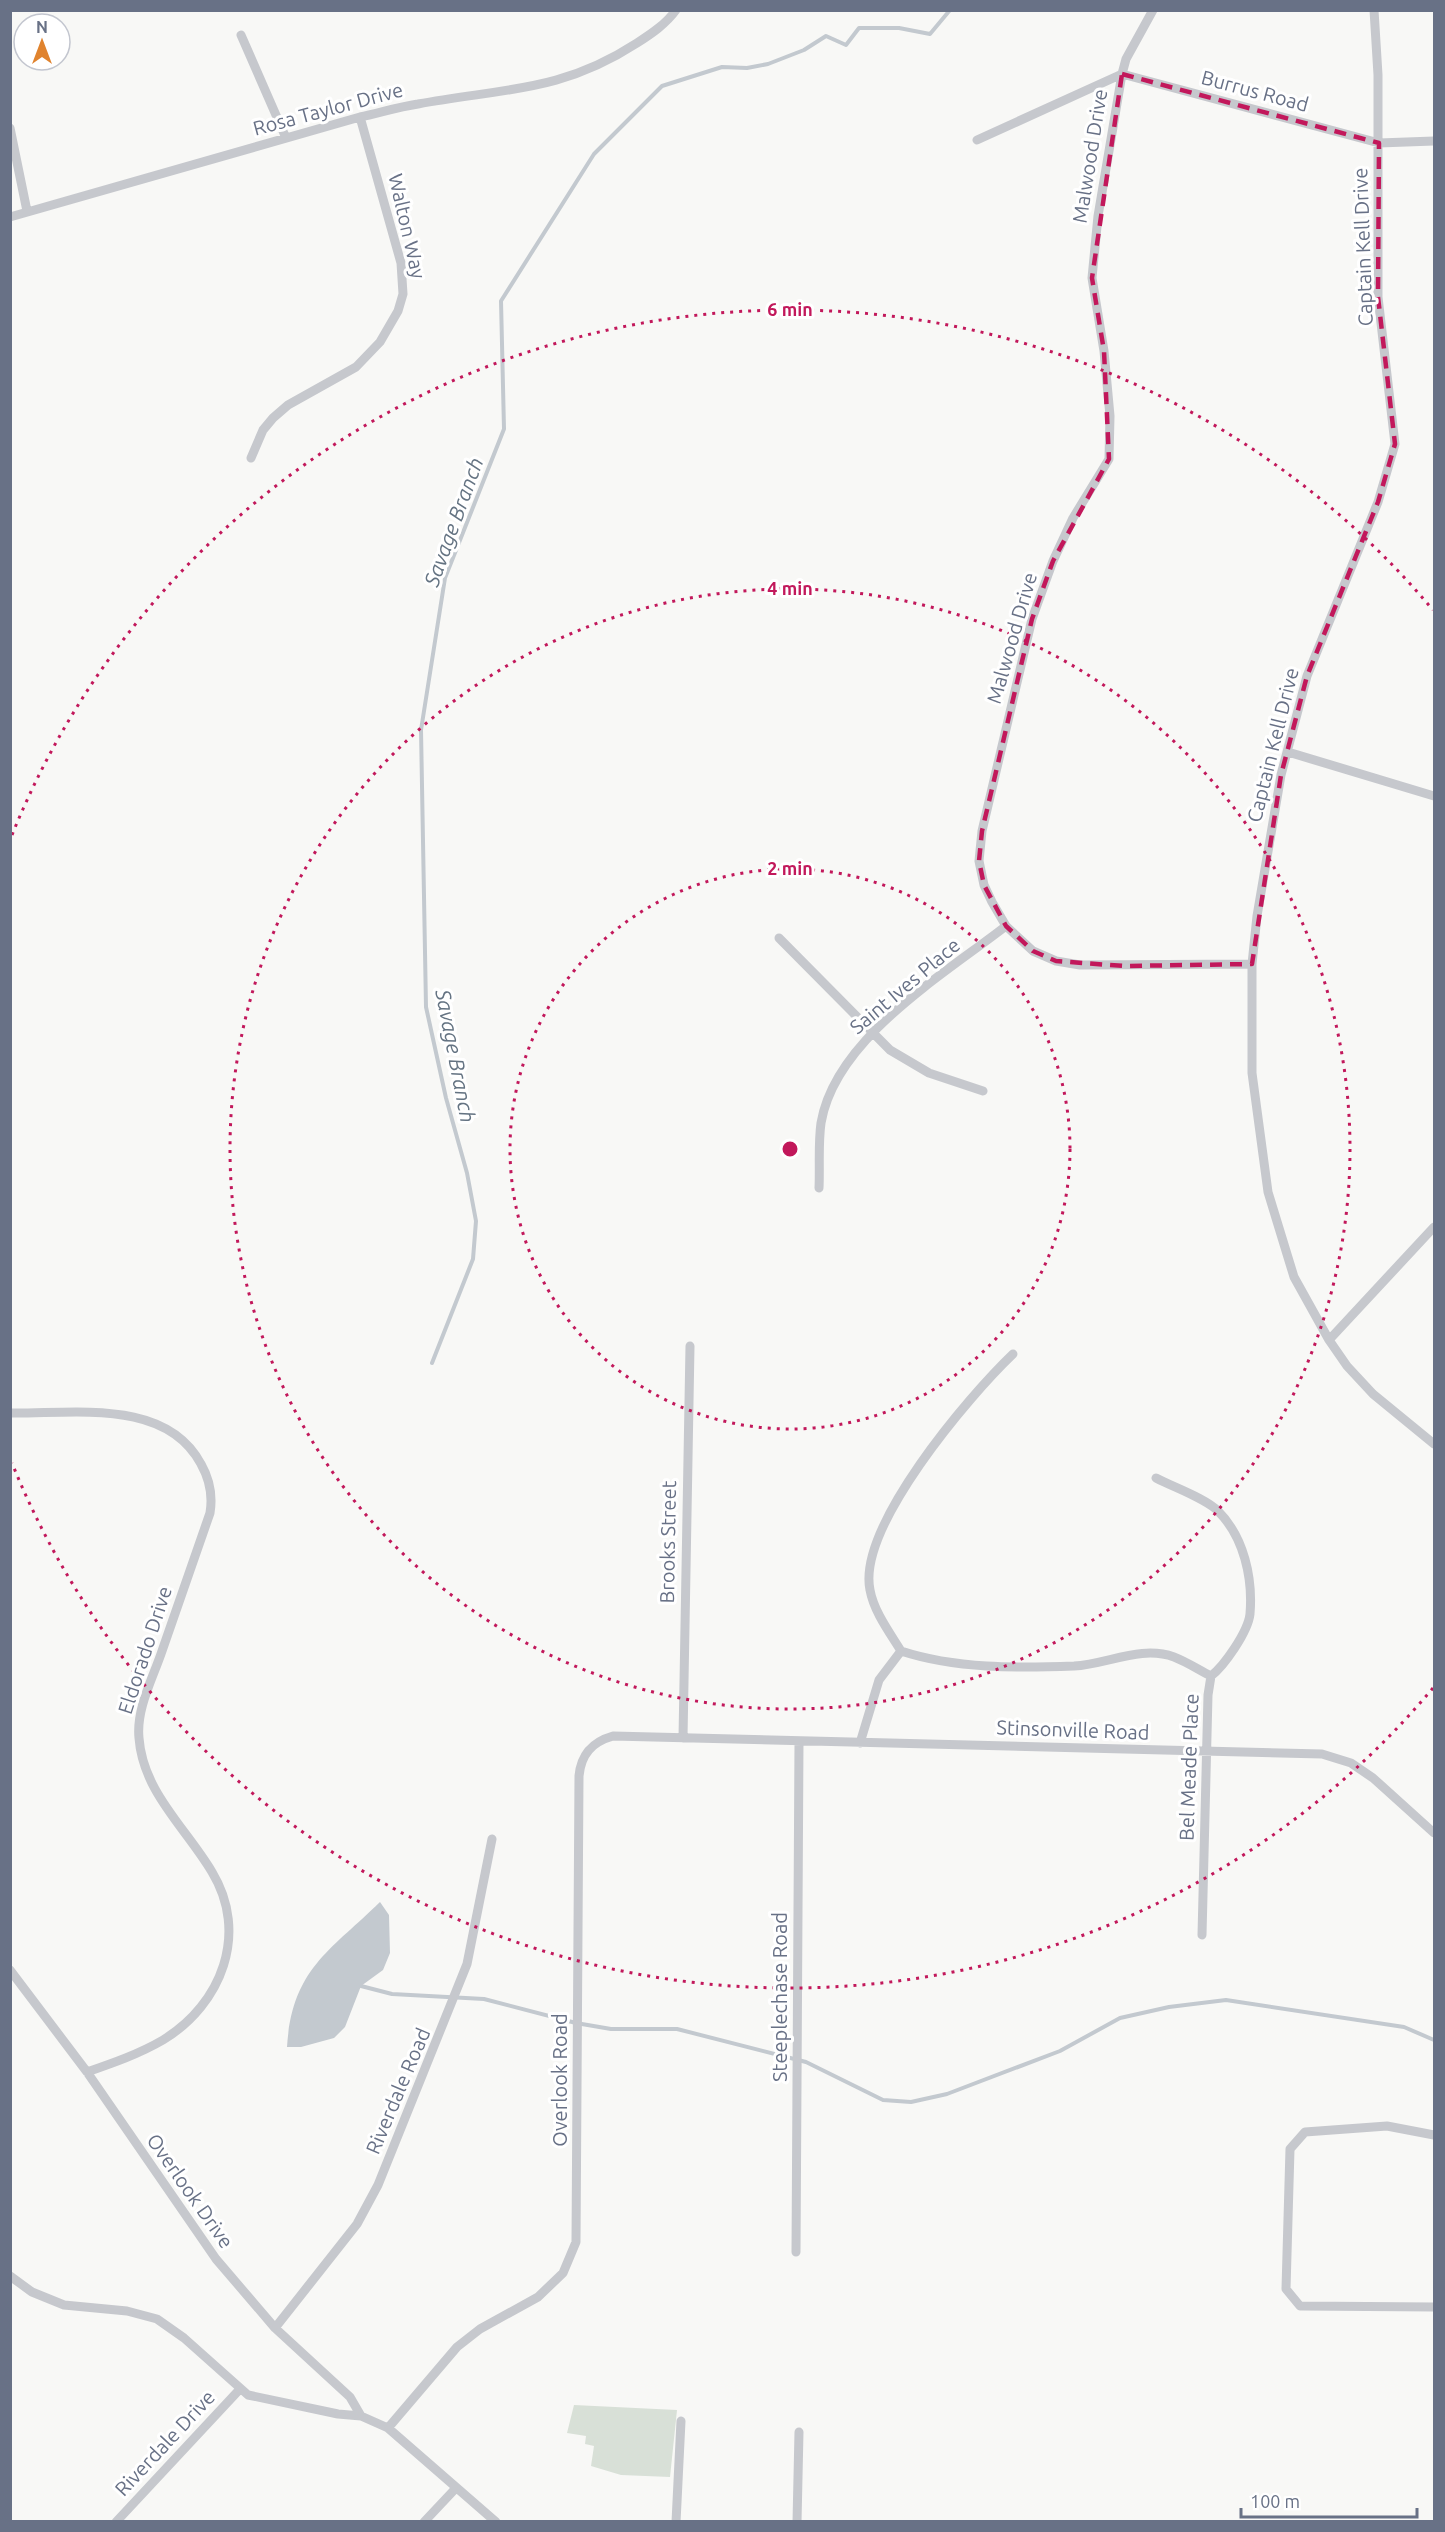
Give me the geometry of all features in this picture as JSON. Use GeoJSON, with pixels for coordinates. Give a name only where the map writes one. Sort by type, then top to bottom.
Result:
{"type":"FeatureCollection","features":[{"type":"Feature","properties":{"kind":"street","name":"Rosa Taylor Drive"},"geometry":{"type":"LineString","coordinates":[[10,217],[360,117],[418,104],[541,85],[592,67],[619,54],[651,33],[676,10]]}},
{"type":"Feature","properties":{"kind":"street","name":"Malwood Drive"},"geometry":{"type":"LineString","coordinates":[[1153,10],[1126,59],[1098,216],[1092,278],[1104,351],[1110,416],[1109,459],[1068,529],[1053,561],[1032,619],[982,831],[979,861],[984,885],[1006,926],[1033,951],[1056,961],[1080,965],[1252,964]]}},
{"type":"Feature","properties":{"kind":"street","name":"Captain Kell Drive"},"geometry":{"type":"LineString","coordinates":[[1374,10],[1378,143],[1378,297],[1395,444],[1378,502],[1307,676],[1288,752],[1263,871],[1252,964],[1252,1073],[1268,1192],[1294,1277],[1329,1340],[1372,1394],[1434,1444]]}},
{"type":"Feature","properties":{"kind":"street"},"geometry":{"type":"LineString","coordinates":[[241,35],[286,138]]}},
{"type":"Feature","properties":{"kind":"street"},"geometry":{"type":"LineString","coordinates":[[977,140],[1122,74]]}},
{"type":"Feature","properties":{"kind":"street","name":"Burrus Road"},"geometry":{"type":"LineString","coordinates":[[1122,74],[1378,143],[1434,141]]}},
{"type":"Feature","properties":{"kind":"street","name":"Walton Way"},"geometry":{"type":"LineString","coordinates":[[251,458],[263,430],[273,418],[288,405],[356,367],[380,342],[398,311],[403,294],[401,263],[360,117]]}},
{"type":"Feature","properties":{"kind":"street"},"geometry":{"type":"LineString","coordinates":[[10,128],[27,211]]}},
{"type":"Feature","properties":{"kind":"street"},"geometry":{"type":"LineString","coordinates":[[1288,752],[1434,796]]}},
{"type":"Feature","properties":{"kind":"street","name":"Saint Ives Place"},"geometry":{"type":"LineString","coordinates":[[819,1188],[821,1122],[837,1081],[848,1062],[872,1033],[1006,926]]}},
{"type":"Feature","properties":{"kind":"street"},"geometry":{"type":"LineString","coordinates":[[779,938],[890,1050],[929,1073],[983,1091]]}},
{"type":"Feature","properties":{"kind":"street"},"geometry":{"type":"LineString","coordinates":[[1329,1340],[1434,1227]]}},
{"type":"Feature","properties":{"kind":"street","name":"Brooks Street"},"geometry":{"type":"LineString","coordinates":[[683,1738],[690,1347]]}},
{"type":"Feature","properties":{"kind":"street"},"geometry":{"type":"LineString","coordinates":[[1013,1354],[957,1412],[920,1462],[876,1548],[870,1571],[870,1590],[883,1621],[901,1651],[942,1663],[1020,1665],[1076,1665],[1133,1654],[1157,1653],[1174,1657],[1211,1676]]}},
{"type":"Feature","properties":{"kind":"street","name":"Eldorado Drive"},"geometry":{"type":"LineString","coordinates":[[10,1413],[126,1415],[157,1423],[193,1450],[205,1470],[212,1492],[210,1513],[144,1703],[139,1737],[142,1763],[150,1781],[212,1872],[224,1896],[230,1923],[227,1957],[209,1994],[188,2020],[164,2039],[87,2072]]}},
{"type":"Feature","properties":{"kind":"street","name":"Bel Meade Place"},"geometry":{"type":"LineString","coordinates":[[1156,1478],[1216,1509],[1234,1530],[1244,1552],[1250,1616],[1221,1669],[1211,1676],[1205,1752],[1202,1935]]}},
{"type":"Feature","properties":{"kind":"street"},"geometry":{"type":"LineString","coordinates":[[860,1743],[879,1680],[901,1651]]}},
{"type":"Feature","properties":{"kind":"street","name":"Overlook Road"},"geometry":{"type":"LineString","coordinates":[[388,2427],[458,2347],[488,2324],[538,2297],[563,2273],[576,2242],[580,1764],[598,1740],[613,1736],[683,1738]]}},
{"type":"Feature","properties":{"kind":"street","name":"Stinsonville Road"},"geometry":{"type":"LineString","coordinates":[[683,1738],[1322,1754],[1351,1763],[1373,1778],[1434,1833]]}},
{"type":"Feature","properties":{"kind":"street","name":"Steeplechase Road"},"geometry":{"type":"LineString","coordinates":[[796,2252],[799,1742]]}},
{"type":"Feature","properties":{"kind":"street","name":"Riverdale Road"},"geometry":{"type":"LineString","coordinates":[[275,2328],[357,2224],[378,2185],[467,1964],[492,1839]]}},
{"type":"Feature","properties":{"kind":"street","name":"Overlook Drive"},"geometry":{"type":"LineString","coordinates":[[10,1970],[87,2072],[196,2233],[275,2328],[302,2356],[350,2397],[361,2416]]}},
{"type":"Feature","properties":{"kind":"street"},"geometry":{"type":"LineString","coordinates":[[1434,2135],[1387,2126],[1305,2132],[1290,2149],[1286,2289],[1300,2306],[1434,2307]]}},
{"type":"Feature","properties":{"kind":"street"},"geometry":{"type":"LineString","coordinates":[[10,2276],[32,2292],[64,2305],[126,2311],[157,2319],[184,2338],[248,2395],[338,2414],[361,2416],[388,2427],[496,2522]]}},
{"type":"Feature","properties":{"kind":"street","name":"Riverdale Drive"},"geometry":{"type":"LineString","coordinates":[[117,2522],[240,2389]]}},
{"type":"Feature","properties":{"kind":"street"},"geometry":{"type":"LineString","coordinates":[[675,2522],[681,2421]]}},
{"type":"Feature","properties":{"kind":"street"},"geometry":{"type":"LineString","coordinates":[[797,2522],[799,2432]]}},
{"type":"Feature","properties":{"kind":"street"},"geometry":{"type":"LineString","coordinates":[[424,2522],[456,2488]]}},
{"type":"Feature","properties":{"kind":"highlighted area"},"geometry":{"type":"Polygon","coordinates":[[[1122,74],[1379,143],[1378,297],[1395,444],[1378,502],[1307,676],[1281,775],[1252,964],[1124,966],[1056,961],[1033,951],[1006,926],[984,885],[979,861],[982,831],[1032,619],[1053,561],[1109,459],[1104,351],[1092,278],[1122,74]]]}},
{"type":"Feature","properties":{"kind":"shaded area"},"geometry":{"type":"Polygon","coordinates":[[[380,1902],[389,1915],[390,1953],[383,1970],[361,1986],[345,2027],[334,2038],[301,2047],[287,2047],[290,2020],[305,1980],[330,1949],[380,1902]]]}},
{"type":"Feature","properties":{"kind":"shaded area"},"geometry":{"type":"Polygon","coordinates":[[[574,2405],[677,2410],[670,2477],[621,2475],[591,2466],[594,2446],[585,2444],[586,2436],[567,2433],[574,2405]]]}},
{"type":"Feature","properties":{"kind":"waterway","name":"Savage Branch"},"geometry":{"type":"LineString","coordinates":[[432,1363],[473,1259],[476,1221],[467,1173],[446,1098],[426,1007],[421,730],[445,578],[504,429],[501,301],[594,154],[662,86],[722,67],[747,68],[768,64],[804,50],[826,36],[846,45],[859,28],[899,28],[930,34],[950,10]]}},
{"type":"Feature","properties":{"kind":"waterway"},"geometry":{"type":"LineString","coordinates":[[361,1986],[392,1994],[484,1999],[576,2023],[611,2029],[677,2029],[806,2062],[883,2100],[911,2102],[947,2094],[1060,2051],[1120,2018],[1169,2007],[1226,2000],[1404,2027],[1434,2040]]}}]}
